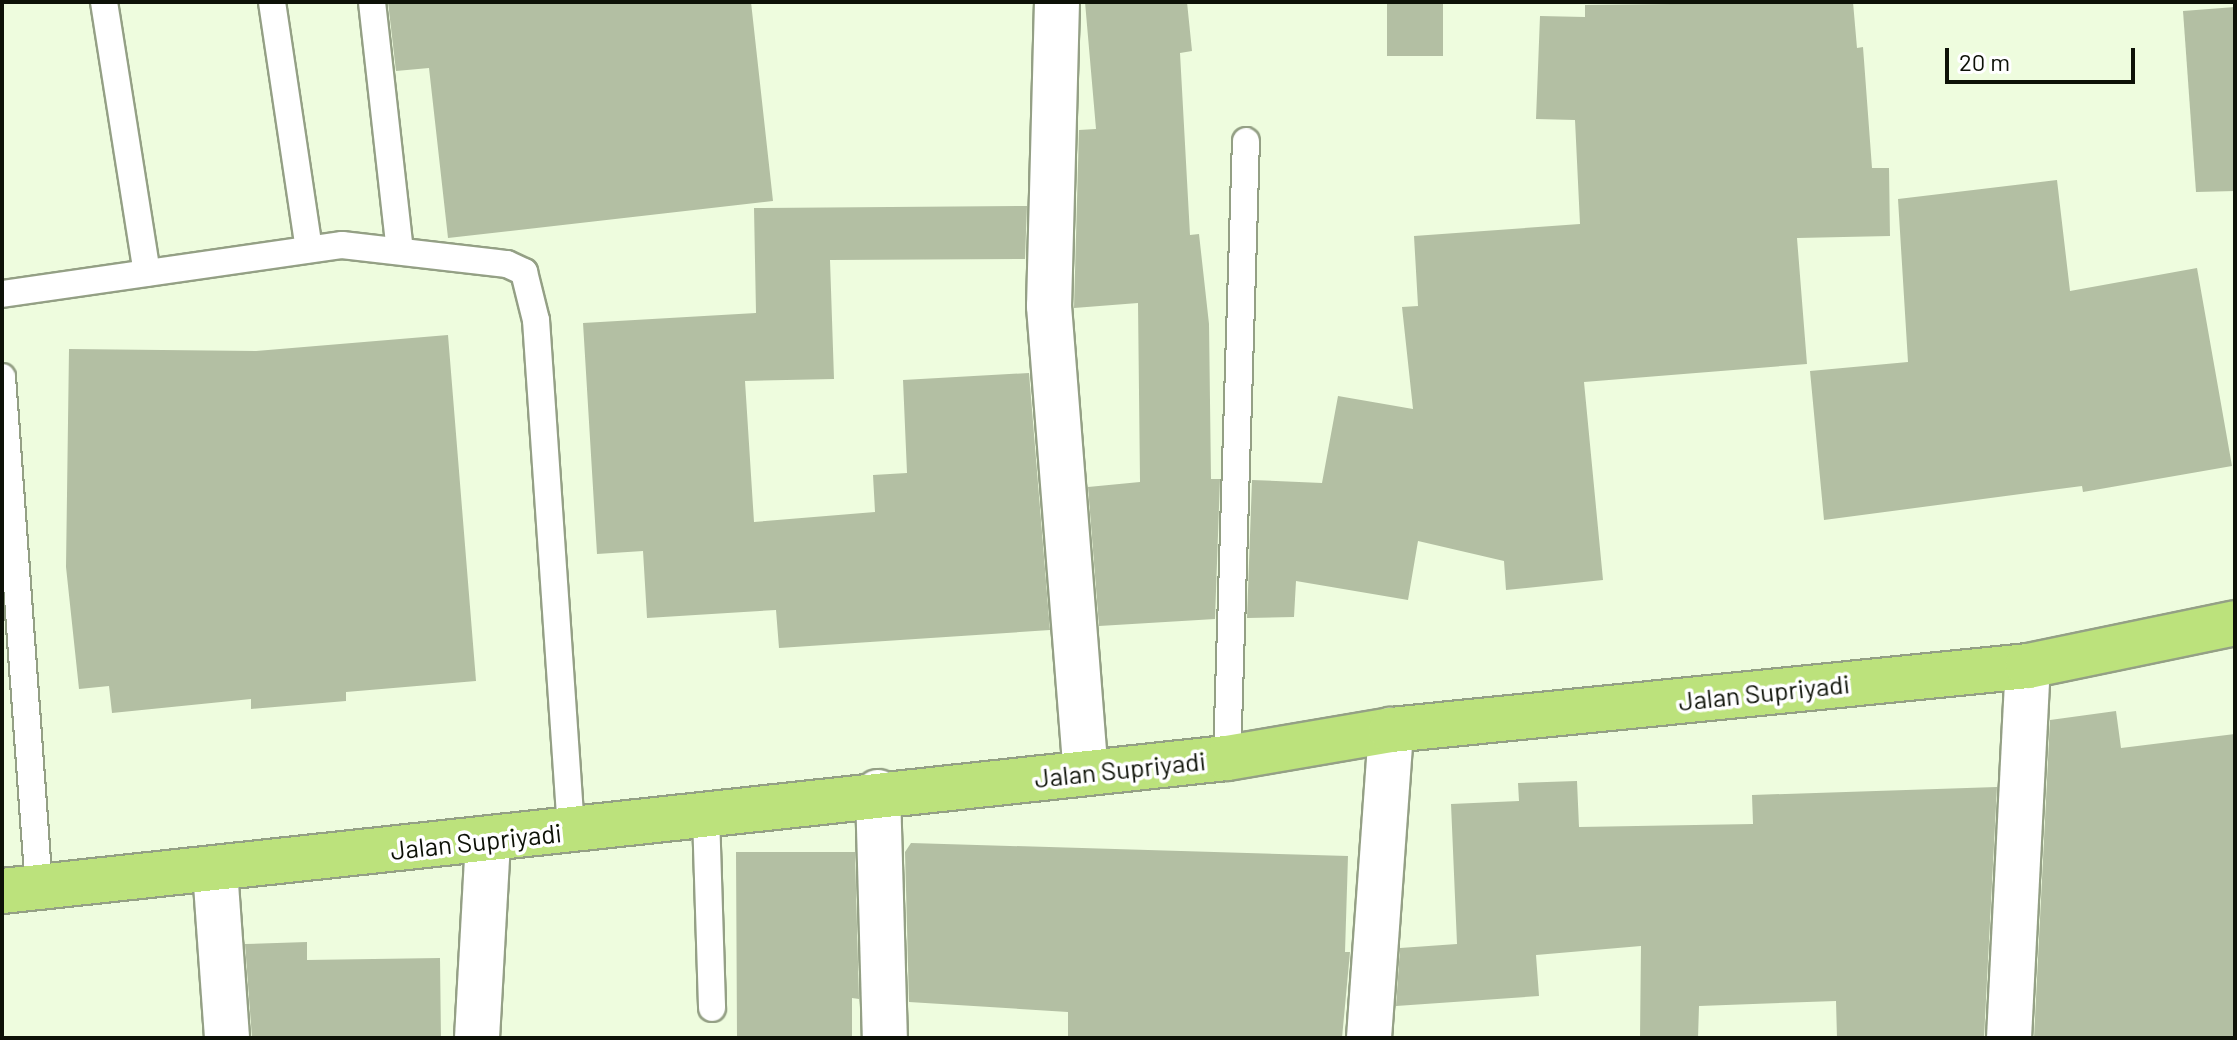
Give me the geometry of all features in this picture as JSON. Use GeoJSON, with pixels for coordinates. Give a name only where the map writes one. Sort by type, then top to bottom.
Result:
{"type":"FeatureCollection","features":[{"type":"Feature","properties":{"kind":"highway","name":"Jalan Supriyadi"},"geometry":{"type":"LineString","coordinates":[[20,890],[488,840],[878,792],[1227,758],[1391,730],[2028,666],[2235,623]]}},
{"type":"Feature","properties":{"kind":"street"},"geometry":{"type":"LineString","coordinates":[[1057,2],[1049,306],[1086,772]]}},
{"type":"Feature","properties":{"kind":"street"},"geometry":{"type":"LineString","coordinates":[[2009,1038],[2028,666]]}},
{"type":"Feature","properties":{"kind":"street"},"geometry":{"type":"LineString","coordinates":[[1369,1038],[1391,730]]}},
{"type":"Feature","properties":{"kind":"street"},"geometry":{"type":"LineString","coordinates":[[878,792],[885,1038]]}},
{"type":"Feature","properties":{"kind":"street"},"geometry":{"type":"LineString","coordinates":[[477,1038],[488,840]]}},
{"type":"Feature","properties":{"kind":"street"},"geometry":{"type":"LineString","coordinates":[[215,870],[227,1038]]}},
{"type":"Feature","properties":{"kind":"lane"},"geometry":{"type":"LineString","coordinates":[[104,2],[147,273]]}},
{"type":"Feature","properties":{"kind":"lane"},"geometry":{"type":"LineString","coordinates":[[272,2],[309,249]]}},
{"type":"Feature","properties":{"kind":"lane"},"geometry":{"type":"LineString","coordinates":[[372,2],[400,250]]}},
{"type":"Feature","properties":{"kind":"lane"},"geometry":{"type":"LineString","coordinates":[[1227,758],[1246,141]]}},
{"type":"Feature","properties":{"kind":"lane"},"geometry":{"type":"LineString","coordinates":[[2,294],[342,245],[507,264],[524,272],[532,287],[571,830]]}},
{"type":"Feature","properties":{"kind":"lane"},"geometry":{"type":"LineString","coordinates":[[2,377],[20,890]]}},
{"type":"Feature","properties":{"kind":"lane"},"geometry":{"type":"LineString","coordinates":[[706,815],[712,1008]]}},
{"type":"Feature","properties":{"kind":"building"},"geometry":{"type":"Polygon","coordinates":[[[388,2],[751,2],[773,201],[448,238],[429,68],[396,71],[388,2]]]}},
{"type":"Feature","properties":{"kind":"building"},"geometry":{"type":"Polygon","coordinates":[[[1085,2],[1187,2],[1192,51],[1180,53],[1190,235],[1199,234],[1209,324],[1211,479],[1220,479],[1215,619],[1099,626],[1088,487],[1140,482],[1138,303],[1074,308],[1079,130],[1096,129],[1085,2]]]}},
{"type":"Feature","properties":{"kind":"building"},"geometry":{"type":"Polygon","coordinates":[[[1387,2],[1443,2],[1443,56],[1387,56],[1387,2]]]}},
{"type":"Feature","properties":{"kind":"building"},"geometry":{"type":"Polygon","coordinates":[[[1853,2],[1857,48],[1863,47],[1872,168],[1889,168],[1890,236],[1797,238],[1807,364],[1584,382],[1603,580],[1506,590],[1504,561],[1418,541],[1408,600],[1296,581],[1294,617],[1247,618],[1252,480],[1322,483],[1338,396],[1413,409],[1402,307],[1418,306],[1414,236],[1580,224],[1575,120],[1536,119],[1540,16],[1585,17],[1585,5],[1853,2]]]}},
{"type":"Feature","properties":{"kind":"building"},"geometry":{"type":"Polygon","coordinates":[[[2235,7],[2235,191],[2196,192],[2183,11],[2235,7]]]}},
{"type":"Feature","properties":{"kind":"building"},"geometry":{"type":"Polygon","coordinates":[[[2057,180],[2070,291],[2197,268],[2232,466],[2083,492],[2082,486],[1824,520],[1810,371],[1908,362],[1898,199],[2057,180]]]}},
{"type":"Feature","properties":{"kind":"building"},"geometry":{"type":"Polygon","coordinates":[[[1027,206],[1025,259],[830,260],[834,379],[745,381],[754,522],[875,512],[873,475],[907,473],[903,380],[1029,373],[1050,630],[779,648],[776,610],[647,618],[643,551],[597,554],[583,323],[756,313],[754,208],[1027,206]]]}},
{"type":"Feature","properties":{"kind":"building"},"geometry":{"type":"Polygon","coordinates":[[[448,335],[476,681],[346,692],[346,701],[251,709],[251,699],[112,713],[109,686],[79,689],[66,567],[69,349],[256,351],[448,335]]]}},
{"type":"Feature","properties":{"kind":"building"},"geometry":{"type":"Polygon","coordinates":[[[2116,711],[2121,748],[2235,734],[2235,1038],[2034,1038],[2050,720],[2116,711]]]}},
{"type":"Feature","properties":{"kind":"building"},"geometry":{"type":"Polygon","coordinates":[[[1577,781],[1579,827],[1753,824],[1752,795],[1997,787],[1984,1038],[1837,1038],[1836,1001],[1699,1006],[1698,1038],[1640,1038],[1641,946],[1536,955],[1539,996],[1396,1006],[1400,948],[1457,944],[1451,804],[1519,801],[1518,783],[1577,781]]]}},
{"type":"Feature","properties":{"kind":"building"},"geometry":{"type":"Polygon","coordinates":[[[911,843],[1348,856],[1345,952],[1350,952],[1342,1038],[1068,1038],[1068,1012],[909,1002],[905,852],[911,843]]]}},
{"type":"Feature","properties":{"kind":"building"},"geometry":{"type":"Polygon","coordinates":[[[736,852],[855,852],[859,999],[852,998],[852,1038],[737,1038],[736,852]]]}},
{"type":"Feature","properties":{"kind":"building"},"geometry":{"type":"Polygon","coordinates":[[[307,942],[307,960],[440,958],[441,1038],[252,1038],[245,944],[307,942]]]}}]}
